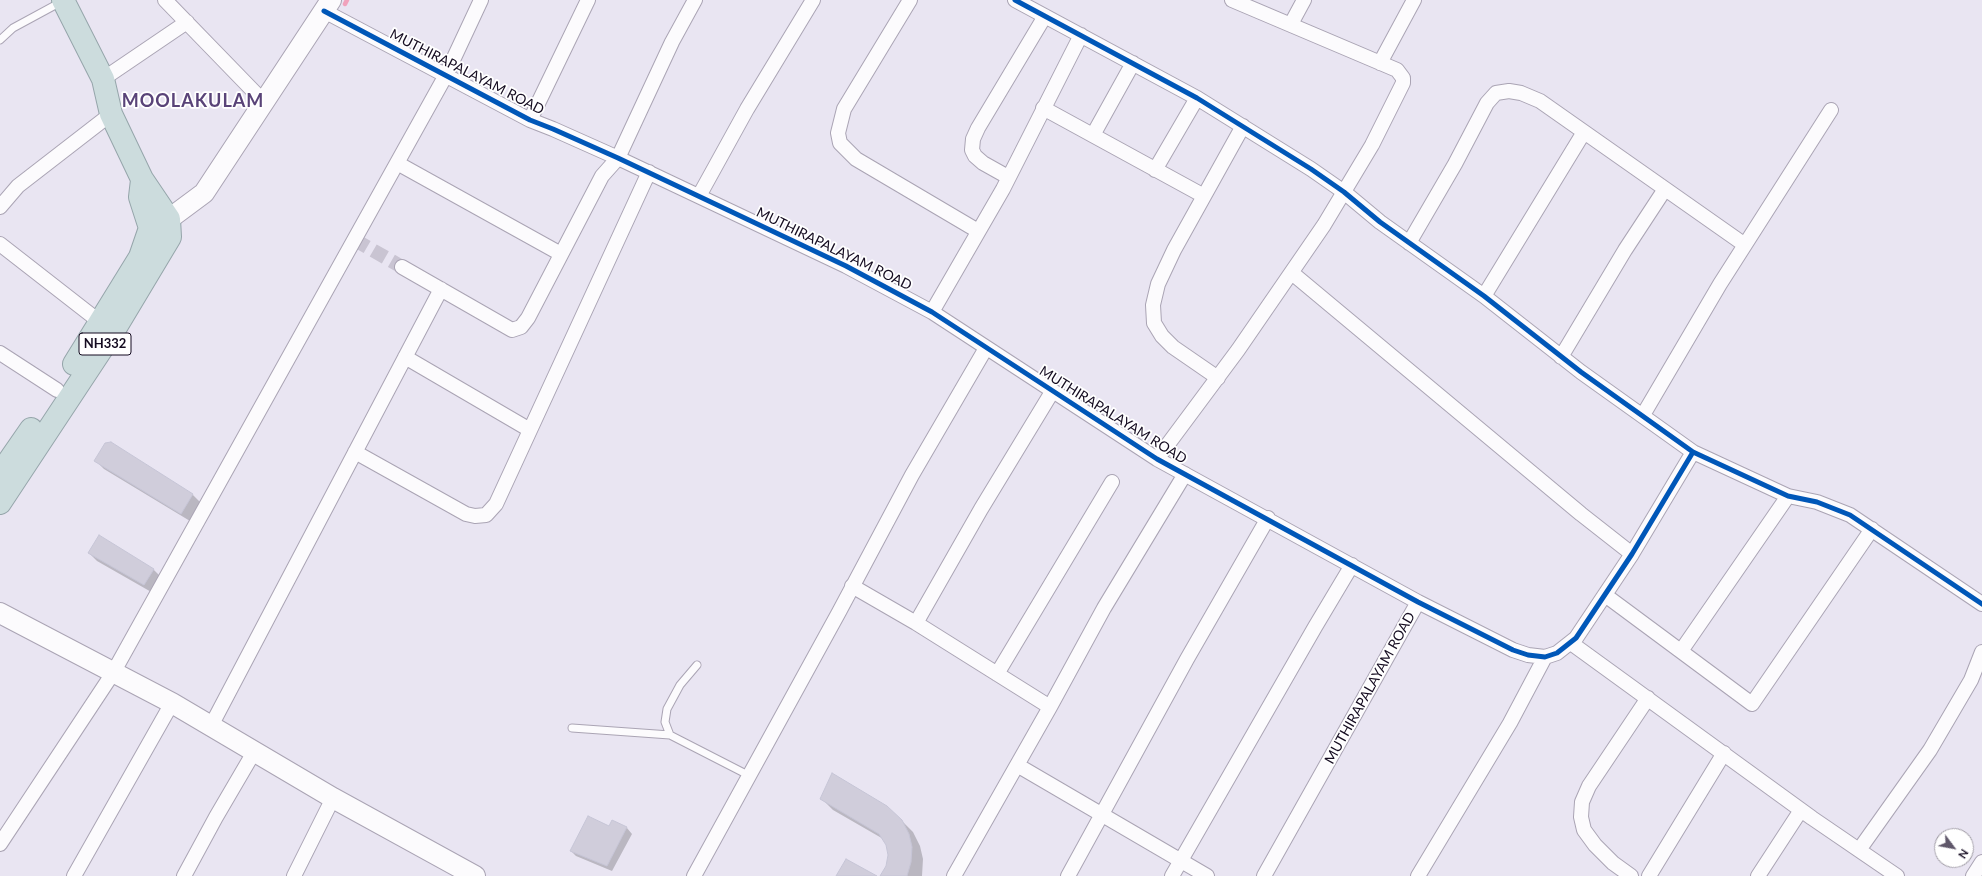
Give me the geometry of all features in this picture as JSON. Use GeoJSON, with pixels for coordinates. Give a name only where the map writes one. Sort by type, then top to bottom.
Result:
{"type":"FeatureCollection","features":[{"type":"Feature","properties":{"kind":"highway"},"geometry":{"type":"LineString","coordinates":[[63,0],[103,79],[111,114],[142,179],[160,223]]}},
{"type":"Feature","properties":{"kind":"highway","name":"NH332"},"geometry":{"type":"LineString","coordinates":[[0,504],[113,332],[170,237],[160,223],[57,390],[1,471]]}},
{"type":"Feature","properties":{"kind":"street"},"geometry":{"type":"LineString","coordinates":[[165,0],[264,102]]}},
{"type":"Feature","properties":{"kind":"street"},"geometry":{"type":"LineString","coordinates":[[0,844],[113,673],[446,75],[481,0]]}},
{"type":"Feature","properties":{"kind":"street"},"geometry":{"type":"LineString","coordinates":[[530,120],[588,0]]}},
{"type":"Feature","properties":{"kind":"street"},"geometry":{"type":"LineString","coordinates":[[402,267],[512,330],[521,327],[528,318],[602,176],[618,158],[672,42],[694,0]]}},
{"type":"Feature","properties":{"kind":"street"},"geometry":{"type":"LineString","coordinates":[[698,196],[747,109],[813,0]]}},
{"type":"Feature","properties":{"kind":"street"},"geometry":{"type":"LineString","coordinates":[[910,0],[844,109],[838,133],[840,143],[856,159],[978,231]]}},
{"type":"Feature","properties":{"kind":"street"},"geometry":{"type":"LineString","coordinates":[[1016,0],[1197,98],[1311,169],[1344,192],[1380,222],[1484,296],[1561,357],[1693,452],[1788,496],[1817,502],[1850,515],[1982,604]]}},
{"type":"Feature","properties":{"kind":"street"},"geometry":{"type":"LineString","coordinates":[[1157,459],[1218,378],[1324,225],[1372,145],[1403,83],[1401,73],[1380,62],[1232,0]]}},
{"type":"Feature","properties":{"kind":"street"},"geometry":{"type":"LineString","coordinates":[[1291,24],[1304,0]]}},
{"type":"Feature","properties":{"kind":"street"},"geometry":{"type":"LineString","coordinates":[[1380,62],[1414,0]]}},
{"type":"Feature","properties":{"kind":"street"},"geometry":{"type":"LineString","coordinates":[[160,223],[204,193],[328,6]]}},
{"type":"Feature","properties":{"kind":"street","name":"MUTHIRAPALAYAM ROAD"},"geometry":{"type":"LineString","coordinates":[[328,6],[446,75],[530,120],[649,172],[846,266],[932,312],[1052,392],[1157,459],[1268,518],[1418,602],[1264,876]]}},
{"type":"Feature","properties":{"kind":"street"},"geometry":{"type":"LineString","coordinates":[[1008,177],[983,163],[975,156],[972,150],[973,139],[978,128],[1045,16]]}},
{"type":"Feature","properties":{"kind":"street"},"geometry":{"type":"LineString","coordinates":[[103,79],[187,22]]}},
{"type":"Feature","properties":{"kind":"street"},"geometry":{"type":"LineString","coordinates":[[932,312],[1008,177],[1081,35]]}},
{"type":"Feature","properties":{"kind":"street"},"geometry":{"type":"LineString","coordinates":[[1093,135],[1133,63]]}},
{"type":"Feature","properties":{"kind":"street"},"geometry":{"type":"LineString","coordinates":[[1409,243],[1455,164],[1487,103],[1496,93],[1510,91],[1521,93],[1540,101],[1745,245]]}},
{"type":"Feature","properties":{"kind":"street"},"geometry":{"type":"LineString","coordinates":[[1156,170],[1197,98]]}},
{"type":"Feature","properties":{"kind":"street"},"geometry":{"type":"LineString","coordinates":[[1044,108],[1204,196]]}},
{"type":"Feature","properties":{"kind":"street"},"geometry":{"type":"LineString","coordinates":[[1643,415],[1678,354],[1745,245],[1831,110]]}},
{"type":"Feature","properties":{"kind":"street"},"geometry":{"type":"LineString","coordinates":[[0,207],[18,186],[111,114]]}},
{"type":"Feature","properties":{"kind":"street"},"geometry":{"type":"LineString","coordinates":[[1218,378],[1173,347],[1162,336],[1154,323],[1153,305],[1158,284],[1243,126]]}},
{"type":"Feature","properties":{"kind":"street"},"geometry":{"type":"LineString","coordinates":[[1484,296],[1584,132]]}},
{"type":"Feature","properties":{"kind":"street"},"geometry":{"type":"LineString","coordinates":[[397,163],[561,254]]}},
{"type":"Feature","properties":{"kind":"street"},"geometry":{"type":"LineString","coordinates":[[355,452],[466,514],[475,516],[486,515],[496,504],[649,172]]}},
{"type":"Feature","properties":{"kind":"street"},"geometry":{"type":"LineString","coordinates":[[1561,357],[1625,250],[1665,189]]}},
{"type":"Feature","properties":{"kind":"street"},"geometry":{"type":"LineString","coordinates":[[0,244],[100,322]]}},
{"type":"Feature","properties":{"kind":"street"},"geometry":{"type":"LineString","coordinates":[[1292,273],[1581,514],[1632,554]]}},
{"type":"Feature","properties":{"kind":"street"},"geometry":{"type":"LineString","coordinates":[[211,726],[441,289]]}},
{"type":"Feature","properties":{"kind":"street"},"geometry":{"type":"LineString","coordinates":[[694,876],[750,776],[912,475],[986,348]]}},
{"type":"Feature","properties":{"kind":"street"},"geometry":{"type":"LineString","coordinates":[[0,353],[57,390]]}},
{"type":"Feature","properties":{"kind":"street"},"geometry":{"type":"LineString","coordinates":[[405,357],[530,430]]}},
{"type":"Feature","properties":{"kind":"street"},"geometry":{"type":"LineString","coordinates":[[916,623],[981,509],[1052,392]]}},
{"type":"Feature","properties":{"kind":"street"},"geometry":{"type":"LineString","coordinates":[[1418,602],[1513,650],[1528,656],[1544,657],[1557,653],[1571,643],[1605,595],[1632,554],[1693,452]]}},
{"type":"Feature","properties":{"kind":"street"},"geometry":{"type":"LineString","coordinates":[[954,876],[1050,707],[1104,608],[1185,474]]}},
{"type":"Feature","properties":{"kind":"street"},"geometry":{"type":"LineString","coordinates":[[997,674],[1112,482]]}},
{"type":"Feature","properties":{"kind":"street"},"geometry":{"type":"LineString","coordinates":[[1681,651],[1788,496]]}},
{"type":"Feature","properties":{"kind":"street"},"geometry":{"type":"LineString","coordinates":[[1068,876],[1268,518]]}},
{"type":"Feature","properties":{"kind":"street"},"geometry":{"type":"LineString","coordinates":[[1605,595],[1752,704],[1872,529]]}},
{"type":"Feature","properties":{"kind":"street"},"geometry":{"type":"LineString","coordinates":[[1172,876],[1352,565]]}},
{"type":"Feature","properties":{"kind":"street"},"geometry":{"type":"LineString","coordinates":[[852,586],[916,623],[1050,707]]}},
{"type":"Feature","properties":{"kind":"street"},"geometry":{"type":"LineString","coordinates":[[0,613],[172,703],[333,798],[475,876]]}},
{"type":"Feature","properties":{"kind":"street"},"geometry":{"type":"LineString","coordinates":[[1571,643],[1859,850],[1890,874]]}},
{"type":"Feature","properties":{"kind":"street"},"geometry":{"type":"LineString","coordinates":[[1859,850],[1930,750],[1971,680],[1982,652]]}},
{"type":"Feature","properties":{"kind":"street"},"geometry":{"type":"LineString","coordinates":[[1418,876],[1510,723],[1544,657]]}},
{"type":"Feature","properties":{"kind":"street"},"geometry":{"type":"LineString","coordinates":[[1631,876],[1599,850],[1584,830],[1581,817],[1582,802],[1589,786],[1648,698]]}},
{"type":"Feature","properties":{"kind":"street"},"geometry":{"type":"LineString","coordinates":[[74,876],[172,703]]}},
{"type":"Feature","properties":{"kind":"street"},"geometry":{"type":"LineString","coordinates":[[184,876],[254,752]]}},
{"type":"Feature","properties":{"kind":"street"},"geometry":{"type":"LineString","coordinates":[[1649,876],[1724,753]]}},
{"type":"Feature","properties":{"kind":"street"},"geometry":{"type":"LineString","coordinates":[[1017,765],[1207,876]]}},
{"type":"Feature","properties":{"kind":"street"},"geometry":{"type":"LineString","coordinates":[[294,876],[333,798]]}},
{"type":"Feature","properties":{"kind":"street"},"geometry":{"type":"LineString","coordinates":[[1758,876],[1802,810]]}},
{"type":"Feature","properties":{"kind":"street"},"geometry":{"type":"LineString","coordinates":[[1973,876],[1982,862]]}},
{"type":"Feature","properties":{"kind":"lane"},"geometry":{"type":"LineString","coordinates":[[0,40],[13,28],[63,0]]}},
{"type":"Feature","properties":{"kind":"lane"},"geometry":{"type":"LineString","coordinates":[[670,735],[665,722],[667,709],[680,685],[697,666]]}},
{"type":"Feature","properties":{"kind":"lane"},"geometry":{"type":"LineString","coordinates":[[572,728],[670,735],[750,776]]}},
{"type":"Feature","properties":{"kind":"building"},"geometry":{"type":"Polygon","coordinates":[[[111,442],[193,494],[181,514],[94,461],[105,443],[111,442]]]}},
{"type":"Feature","properties":{"kind":"building"},"geometry":{"type":"Polygon","coordinates":[[[99,535],[154,569],[144,585],[88,553],[99,535]]]}},
{"type":"Feature","properties":{"kind":"building"},"geometry":{"type":"Polygon","coordinates":[[[832,773],[887,806],[902,820],[909,834],[912,847],[911,862],[907,876],[880,876],[886,866],[888,855],[886,845],[879,834],[820,799],[832,773]]]}},
{"type":"Feature","properties":{"kind":"building"},"geometry":{"type":"Polygon","coordinates":[[[588,816],[609,826],[612,820],[627,827],[607,866],[570,851],[588,816]]]}},
{"type":"Feature","properties":{"kind":"building"},"geometry":{"type":"Polygon","coordinates":[[[846,859],[877,876],[836,876],[846,859]]]}},
{"type":"Feature","properties":{"kind":"waterway"},"geometry":{"type":"LineString","coordinates":[[345,4],[347,0]]}},
{"type":"Feature","properties":{"kind":"tunnel"},"geometry":{"type":"LineString","coordinates":[[355,240],[402,267]]}},
{"type":"Feature","properties":{"kind":"cycle path"},"geometry":{"type":"LineString","coordinates":[[1015,0],[1197,98],[1311,169],[1344,192],[1380,222],[1484,296],[1581,372],[1693,452],[1788,496],[1817,502],[1850,515],[1982,604]]}},
{"type":"Feature","properties":{"kind":"cycle path"},"geometry":{"type":"LineString","coordinates":[[324,11],[530,120],[618,158],[846,266],[932,312],[1157,459],[1418,602],[1513,650],[1528,655],[1545,657],[1557,653],[1576,638],[1632,554],[1693,452]]}},
{"type":"Feature","properties":{"kind":"district","name":"MOOLAKULAM"},"geometry":{"type":"Point","coordinates":[193,101]}}]}
